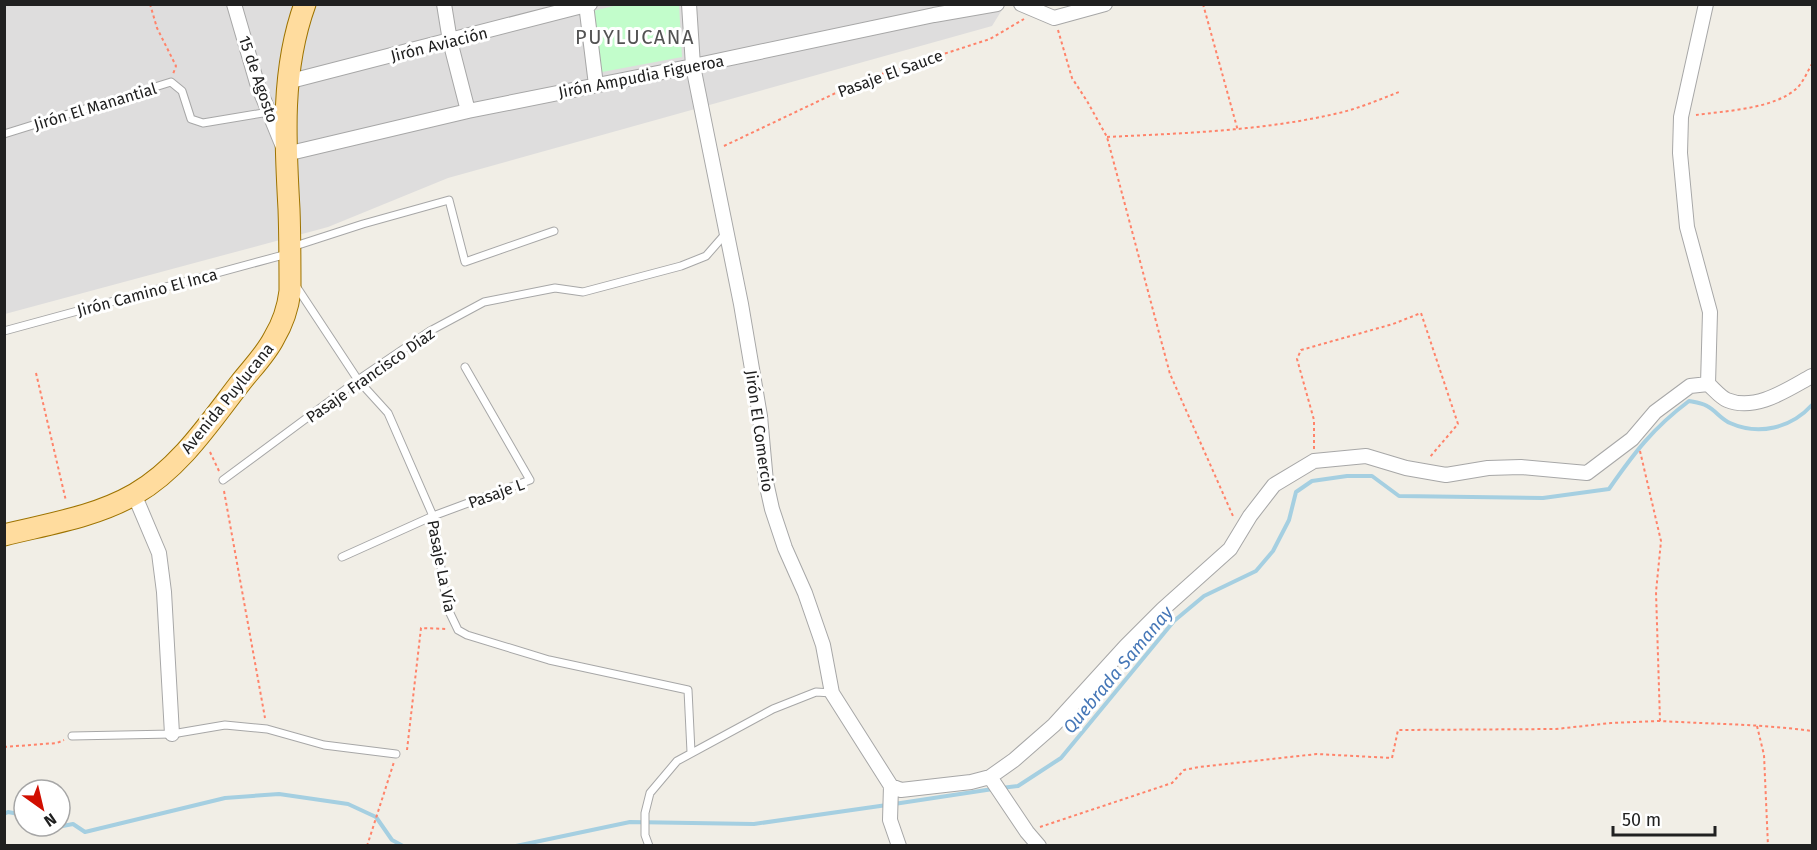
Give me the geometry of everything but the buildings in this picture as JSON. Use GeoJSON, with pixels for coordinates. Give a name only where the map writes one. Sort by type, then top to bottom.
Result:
{"type":"FeatureCollection","features":[{"type":"Feature","properties":{"kind":"main road","name":"Avenida Puylucana"},"geometry":{"type":"LineString","coordinates":[[4,535],[70,519],[111,506],[134,494],[169,468],[202,432],[273,341],[289,305],[287,82],[292,45],[305,4]]}},
{"type":"Feature","properties":{"kind":"street","name":"15 de Agosto"},"geometry":{"type":"LineString","coordinates":[[234,4],[257,83],[286,154]]}},
{"type":"Feature","properties":{"kind":"street"},"geometry":{"type":"LineString","coordinates":[[444,4],[450,41],[468,111]]}},
{"type":"Feature","properties":{"kind":"street","name":"Jirón El Comercio"},"geometry":{"type":"LineString","coordinates":[[689,4],[693,66],[727,232],[760,416],[766,482],[772,509],[823,645],[832,693],[891,790]]}},
{"type":"Feature","properties":{"kind":"street","name":"Jirón Ampudia Figueroa"},"geometry":{"type":"LineString","coordinates":[[286,154],[468,111],[997,4]]}},
{"type":"Feature","properties":{"kind":"street"},"geometry":{"type":"LineString","coordinates":[[1021,4],[1054,18],[1105,4]]}},
{"type":"Feature","properties":{"kind":"street"},"geometry":{"type":"LineString","coordinates":[[1706,4],[1681,117],[1680,153],[1687,227],[1710,312],[1708,384]]}},
{"type":"Feature","properties":{"kind":"street","name":"Jirón Aviación"},"geometry":{"type":"LineString","coordinates":[[287,82],[587,5]]}},
{"type":"Feature","properties":{"kind":"street"},"geometry":{"type":"LineString","coordinates":[[587,5],[596,85]]}},
{"type":"Feature","properties":{"kind":"street"},"geometry":{"type":"LineString","coordinates":[[899,846],[890,820],[891,790],[994,784],[1054,725],[1162,609],[1230,549],[1274,485],[1314,461],[1366,456],[1446,475],[1488,468],[1521,467],[1587,473],[1632,439],[1655,412],[1690,386],[1708,384],[1726,399],[1745,404],[1770,398],[1812,376]]}},
{"type":"Feature","properties":{"kind":"street"},"geometry":{"type":"LineString","coordinates":[[134,494],[159,553],[164,592],[172,734]]}},
{"type":"Feature","properties":{"kind":"street"},"geometry":{"type":"LineString","coordinates":[[994,784],[1039,846]]}},
{"type":"Feature","properties":{"kind":"lane","name":"Jirón El Manantial"},"geometry":{"type":"LineString","coordinates":[[4,134],[171,82],[182,91],[191,119],[203,123],[268,112]]}},
{"type":"Feature","properties":{"kind":"lane","name":"Jirón Camino El Inca"},"geometry":{"type":"LineString","coordinates":[[4,331],[290,250],[363,224],[449,200],[465,262],[554,231]]}},
{"type":"Feature","properties":{"kind":"lane","name":"Pasaje Francisco Díaz"},"geometry":{"type":"LineString","coordinates":[[223,480],[358,380],[430,332],[484,302],[555,288],[583,292],[681,266],[706,256],[727,232]]}},
{"type":"Feature","properties":{"kind":"lane","name":"Pasaje La Vía"},"geometry":{"type":"LineString","coordinates":[[290,277],[358,380],[388,413],[433,516],[447,607],[458,630],[467,635],[549,660],[688,690],[691,752]]}},
{"type":"Feature","properties":{"kind":"lane","name":"Pasaje L"},"geometry":{"type":"LineString","coordinates":[[342,557],[433,516],[530,480],[465,367]]}},
{"type":"Feature","properties":{"kind":"lane"},"geometry":{"type":"LineString","coordinates":[[649,846],[645,835],[645,813],[650,793],[677,761],[773,709],[816,692],[832,693]]}},
{"type":"Feature","properties":{"kind":"lane"},"geometry":{"type":"LineString","coordinates":[[72,736],[172,734],[225,724],[267,729],[324,745],[396,754]]}},
{"type":"Feature","properties":{"kind":"path"},"geometry":{"type":"LineString","coordinates":[[150,4],[157,28],[176,66],[171,82]]}},
{"type":"Feature","properties":{"kind":"path"},"geometry":{"type":"LineString","coordinates":[[1203,4],[1238,131]]}},
{"type":"Feature","properties":{"kind":"path","name":"Pasaje El Sauce"},"geometry":{"type":"LineString","coordinates":[[710,152],[863,80],[990,39],[1038,12]]}},
{"type":"Feature","properties":{"kind":"path"},"geometry":{"type":"LineString","coordinates":[[1054,18],[1072,78],[1107,137],[1170,374],[1240,533]]}},
{"type":"Feature","properties":{"kind":"path"},"geometry":{"type":"LineString","coordinates":[[1681,117],[1742,109],[1779,99],[1796,89],[1812,64]]}},
{"type":"Feature","properties":{"kind":"path"},"geometry":{"type":"LineString","coordinates":[[1107,137],[1238,131],[1282,125],[1345,112],[1399,92]]}},
{"type":"Feature","properties":{"kind":"path"},"geometry":{"type":"LineString","coordinates":[[1314,461],[1314,420],[1297,359],[1301,350],[1393,324],[1421,313],[1458,424],[1419,470]]}},
{"type":"Feature","properties":{"kind":"path"},"geometry":{"type":"LineString","coordinates":[[36,373],[70,519]]}},
{"type":"Feature","properties":{"kind":"path"},"geometry":{"type":"LineString","coordinates":[[202,432],[223,480],[267,729]]}},
{"type":"Feature","properties":{"kind":"path"},"geometry":{"type":"LineString","coordinates":[[1641,452],[1661,541],[1656,592],[1660,721]]}},
{"type":"Feature","properties":{"kind":"path"},"geometry":{"type":"LineString","coordinates":[[368,846],[396,754],[406,752],[422,628],[458,630]]}},
{"type":"Feature","properties":{"kind":"path"},"geometry":{"type":"LineString","coordinates":[[1027,832],[1172,783],[1184,770],[1317,754],[1392,758],[1398,730],[1556,729],[1660,721],[1772,725],[1812,731]]}},
{"type":"Feature","properties":{"kind":"path"},"geometry":{"type":"LineString","coordinates":[[1757,726],[1764,755],[1768,846]]}},
{"type":"Feature","properties":{"kind":"path"},"geometry":{"type":"LineString","coordinates":[[4,747],[57,743],[72,736]]}},
{"type":"Feature","properties":{"kind":"shaded area"},"geometry":{"type":"Polygon","coordinates":[[[5,5],[1005,5],[992,26],[448,178],[328,227],[5,314],[5,5]]]}},
{"type":"Feature","properties":{"kind":"green space"},"geometry":{"type":"Polygon","coordinates":[[[618,5],[679,5],[682,57],[602,72],[593,11],[618,5]]]}},
{"type":"Feature","properties":{"kind":"waterway","name":"Quebrada Samanay"},"geometry":{"type":"LineString","coordinates":[[1001,788],[1018,786],[1061,758],[1174,621],[1204,596],[1256,571],[1273,551],[1289,520],[1296,492],[1312,481],[1347,476],[1372,476],[1399,496],[1543,498],[1609,489],[1645,442],[1689,401],[1707,406],[1730,423],[1752,429],[1774,428],[1804,413],[1812,405]]}},
{"type":"Feature","properties":{"kind":"waterway","name":"Quebrada Samanay"},"geometry":{"type":"LineString","coordinates":[[894,804],[993,789]]}},
{"type":"Feature","properties":{"kind":"waterway","name":"Quebrada Samanay"},"geometry":{"type":"LineString","coordinates":[[72,824],[85,832],[225,798],[279,794],[348,804],[376,817],[392,840],[403,846]]}},
{"type":"Feature","properties":{"kind":"waterway","name":"Quebrada Samanay"},"geometry":{"type":"LineString","coordinates":[[516,846],[630,822],[754,824],[887,805]]}},
{"type":"Feature","properties":{"kind":"waterway","name":"Quebrada Samanay"},"geometry":{"type":"LineString","coordinates":[[4,814],[12,813]]}},
{"type":"Feature","properties":{"kind":"district","name":"PUYLUCANA"},"geometry":{"type":"Point","coordinates":[635,37]}}]}
